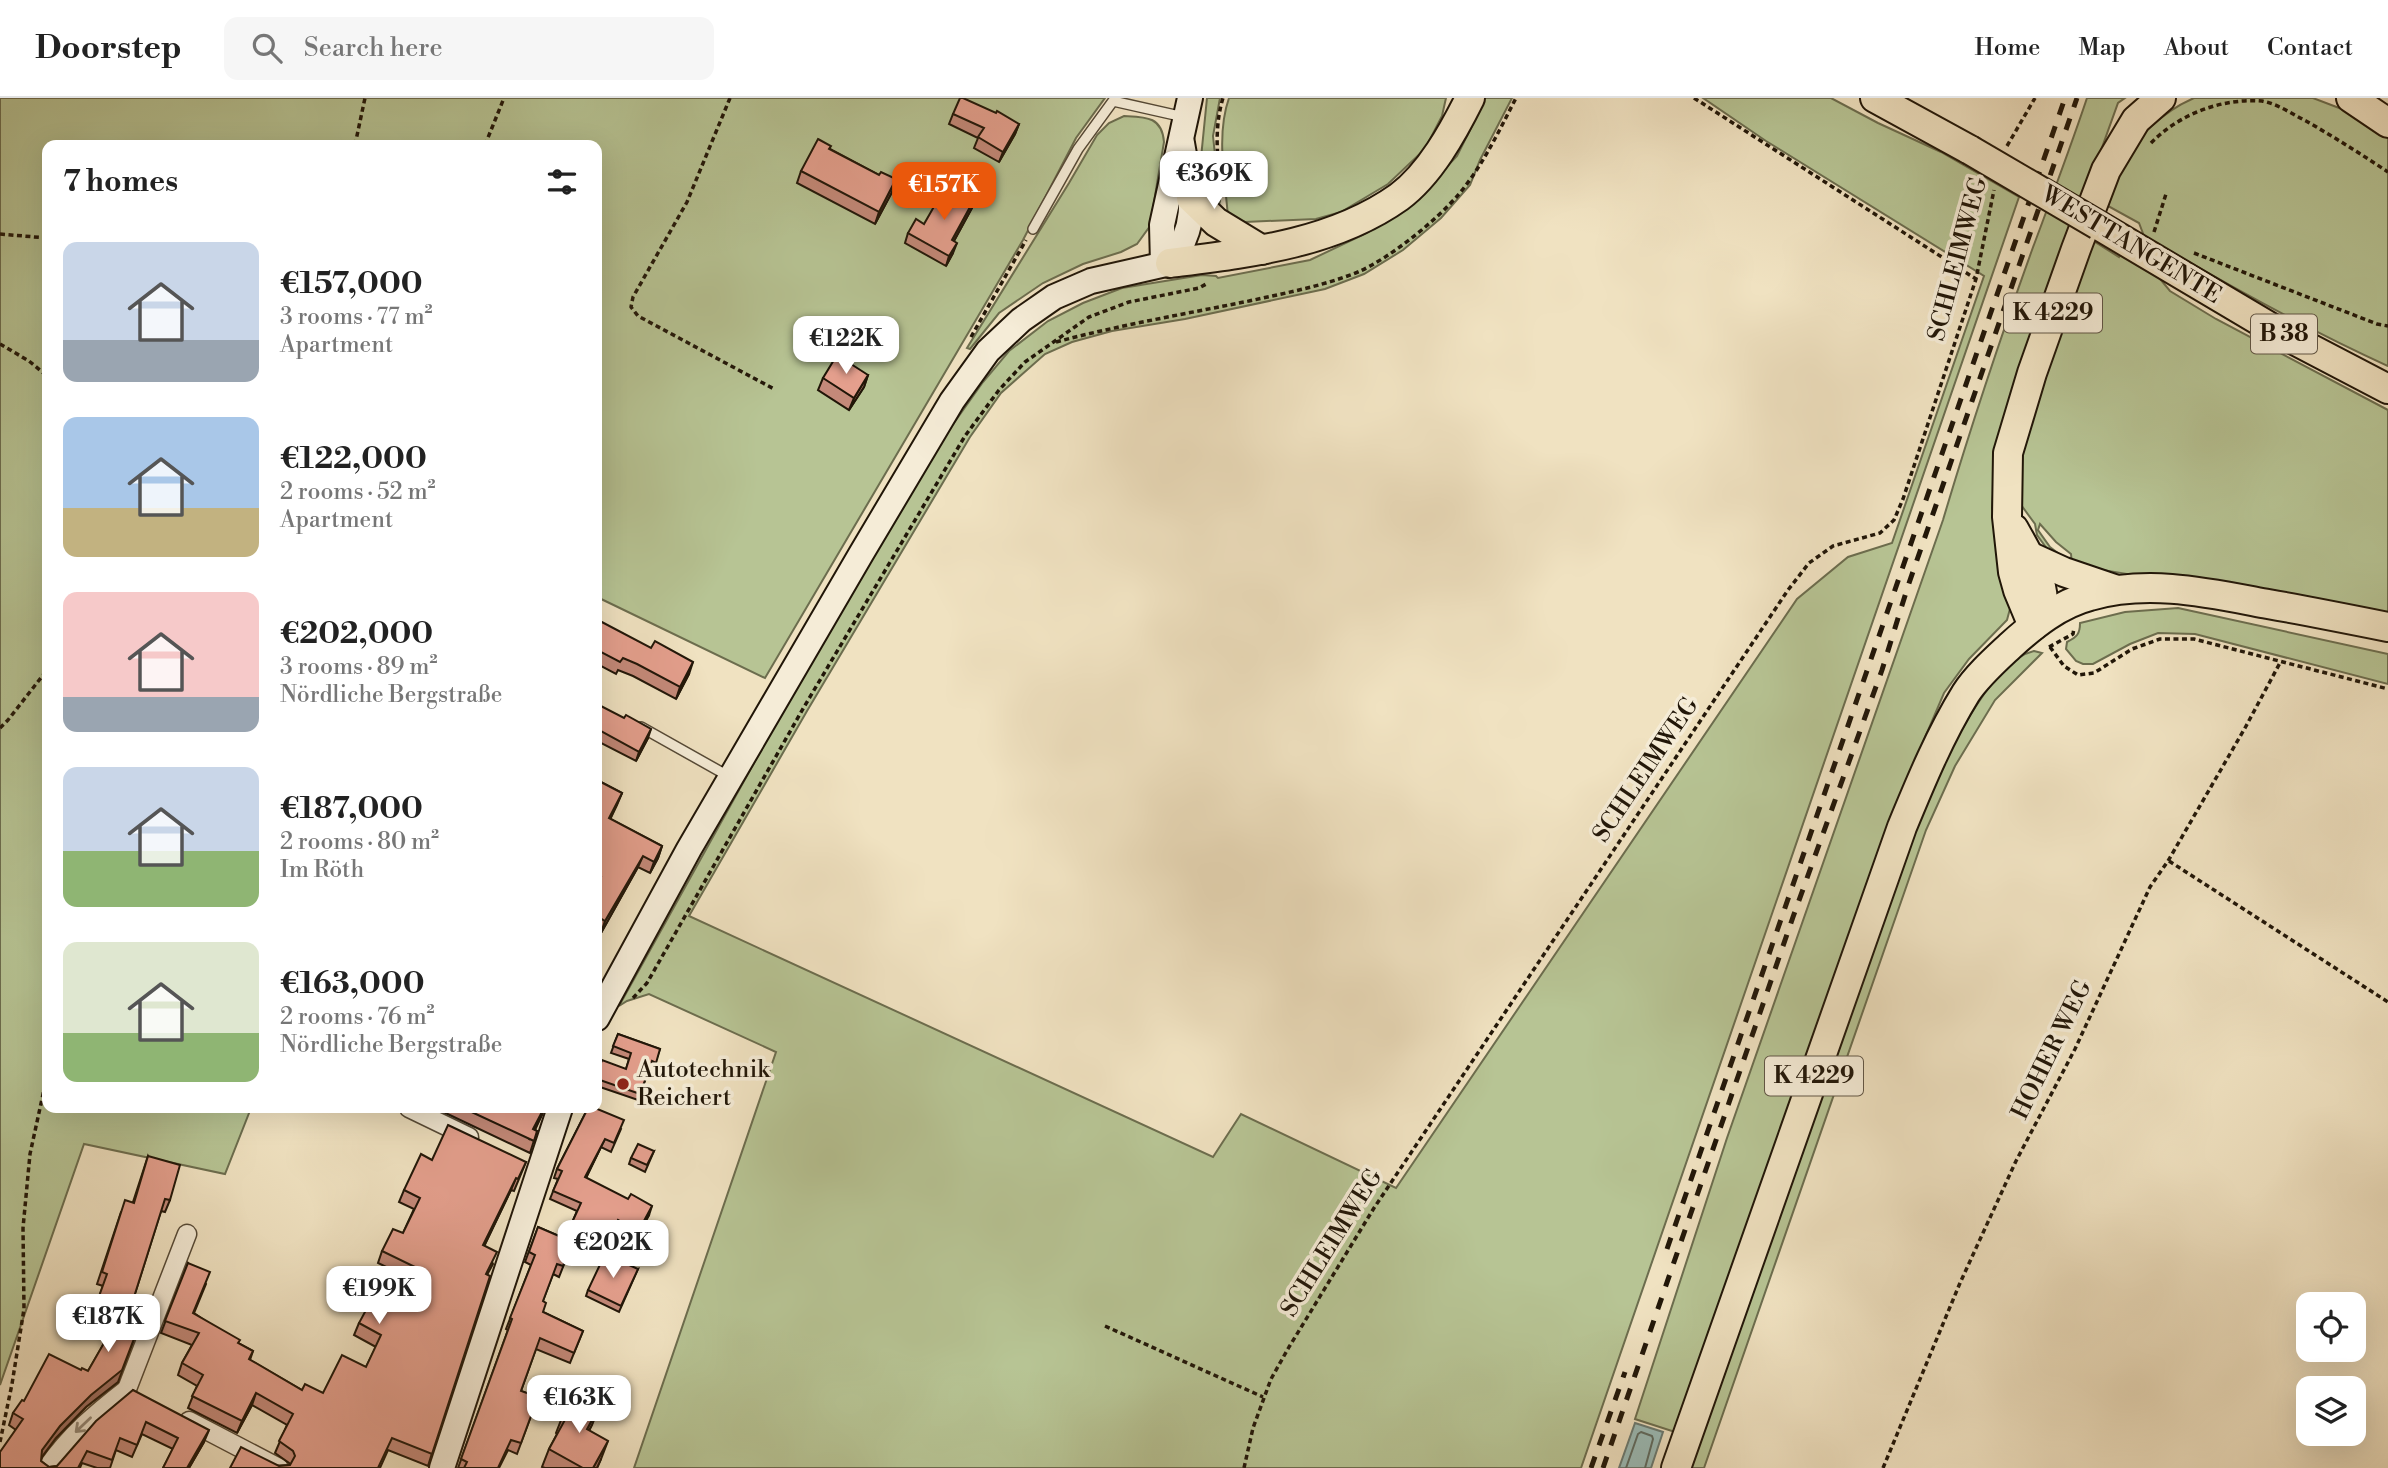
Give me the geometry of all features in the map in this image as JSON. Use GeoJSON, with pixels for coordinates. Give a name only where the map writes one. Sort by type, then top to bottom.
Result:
{"type":"FeatureCollection","features":[{"type":"Feature","properties":{"kind":"main road"},"geometry":{"type":"LineString","coordinates":[[1456,127],[1457,98]]}},
{"type":"Feature","properties":{"kind":"main road"},"geometry":{"type":"LineString","coordinates":[[602,1004],[861,554],[952,401],[988,351],[1021,320],[1054,297],[1091,281],[1167,264],[1262,250],[1308,239],[1357,222],[1401,196],[1430,165],[1456,127],[1470,98]]}},
{"type":"Feature","properties":{"kind":"main road","name":"WESTTANGENTE"},"geometry":{"type":"LineString","coordinates":[[1875,98],[1970,150],[2275,330],[2388,389]]}},
{"type":"Feature","properties":{"kind":"main road","name":"K 4229"},"geometry":{"type":"LineString","coordinates":[[2007,517],[2008,453],[2032,373],[2076,249],[2106,170],[2125,135],[2136,120],[2161,98]]}},
{"type":"Feature","properties":{"kind":"main road"},"geometry":{"type":"LineString","coordinates":[[2348,101],[2388,123]]}},
{"type":"Feature","properties":{"kind":"main road"},"geometry":{"type":"LineString","coordinates":[[1167,264],[1162,225],[1188,108]]}},
{"type":"Feature","properties":{"kind":"main road"},"geometry":{"type":"LineString","coordinates":[[1167,264],[1183,246],[1189,231],[1191,198],[1182,143]]}},
{"type":"Feature","properties":{"kind":"main road"},"geometry":{"type":"LineString","coordinates":[[1191,198],[1216,222],[1262,250]]}},
{"type":"Feature","properties":{"kind":"main road"},"geometry":{"type":"LineString","coordinates":[[2007,517],[2029,556],[2041,592],[2041,636]]}},
{"type":"Feature","properties":{"kind":"main road"},"geometry":{"type":"LineString","coordinates":[[2007,517],[2013,572],[2041,636]]}},
{"type":"Feature","properties":{"kind":"main road"},"geometry":{"type":"LineString","coordinates":[[2029,556],[2064,572],[2116,590]]}},
{"type":"Feature","properties":{"kind":"main road","name":"K 4229"},"geometry":{"type":"LineString","coordinates":[[1676,1468],[1907,814],[1939,740],[1968,690],[1996,659],[2041,636],[2068,604],[2116,590],[2160,587],[2206,592],[2388,626]]}},
{"type":"Feature","properties":{"kind":"main road"},"geometry":{"type":"LineString","coordinates":[[2041,636],[2073,618],[2149,602],[2176,603],[2388,645]]}},
{"type":"Feature","properties":{"kind":"main road"},"geometry":{"type":"LineString","coordinates":[[442,1468],[533,1168],[557,1113]]}},
{"type":"Feature","properties":{"kind":"street"},"geometry":{"type":"LineString","coordinates":[[419,1113],[480,1142]]}},
{"type":"Feature","properties":{"kind":"street"},"geometry":{"type":"LineString","coordinates":[[47,1468],[64,1444],[86,1421],[133,1392],[187,1234]]}},
{"type":"Feature","properties":{"kind":"street"},"geometry":{"type":"LineString","coordinates":[[174,1413],[279,1468]]}},
{"type":"Feature","properties":{"kind":"lane"},"geometry":{"type":"LineString","coordinates":[[1032,229],[1079,149],[1113,101],[1188,108]]}},
{"type":"Feature","properties":{"kind":"lane"},"geometry":{"type":"LineString","coordinates":[[638,725],[731,778]]}},
{"type":"Feature","properties":{"kind":"path"},"geometry":{"type":"LineString","coordinates":[[356,140],[365,98]]}},
{"type":"Feature","properties":{"kind":"path"},"geometry":{"type":"LineString","coordinates":[[487,140],[504,98]]}},
{"type":"Feature","properties":{"kind":"path"},"geometry":{"type":"LineString","coordinates":[[730,98],[687,202],[633,297],[631,307],[638,316],[774,389]]}},
{"type":"Feature","properties":{"kind":"path"},"geometry":{"type":"LineString","coordinates":[[1694,98],[1976,279]]}},
{"type":"Feature","properties":{"kind":"path"},"geometry":{"type":"LineString","coordinates":[[2007,145],[2035,98]]}},
{"type":"Feature","properties":{"kind":"path"},"geometry":{"type":"LineString","coordinates":[[2146,149],[2181,119],[2202,107],[2237,100],[2263,100],[2334,137],[2388,172]]}},
{"type":"Feature","properties":{"kind":"path","name":"SCHLEIMWEG"},"geometry":{"type":"LineString","coordinates":[[1244,1468],[1263,1397],[1289,1347],[1374,1208],[1788,590],[1809,563],[1833,546],[1880,533],[1894,520],[1976,279],[1995,185]]}},
{"type":"Feature","properties":{"kind":"path"},"geometry":{"type":"LineString","coordinates":[[2153,236],[2166,194]]}},
{"type":"Feature","properties":{"kind":"path"},"geometry":{"type":"LineString","coordinates":[[967,344],[1032,229]]}},
{"type":"Feature","properties":{"kind":"path"},"geometry":{"type":"LineString","coordinates":[[0,234],[42,238]]}},
{"type":"Feature","properties":{"kind":"path"},"geometry":{"type":"LineString","coordinates":[[2192,252],[2388,326]]}},
{"type":"Feature","properties":{"kind":"path"},"geometry":{"type":"LineString","coordinates":[[602,1008],[622,1011],[647,983],[804,707],[965,436],[999,390],[1025,362],[1054,342]]}},
{"type":"Feature","properties":{"kind":"path"},"geometry":{"type":"LineString","coordinates":[[0,344],[42,372]]}},
{"type":"Feature","properties":{"kind":"path"},"geometry":{"type":"LineString","coordinates":[[2041,636],[2073,634],[2073,618]]}},
{"type":"Feature","properties":{"kind":"path"},"geometry":{"type":"LineString","coordinates":[[2041,636],[2064,666],[2078,675],[2094,673],[2132,649],[2160,639],[2194,639],[2388,689]]}},
{"type":"Feature","properties":{"kind":"path","name":"HOHER WEG"},"geometry":{"type":"LineString","coordinates":[[1883,1468],[1960,1283],[2016,1161],[2075,1049],[2150,887],[2168,861],[2281,661]]}},
{"type":"Feature","properties":{"kind":"path"},"geometry":{"type":"LineString","coordinates":[[0,728],[42,677]]}},
{"type":"Feature","properties":{"kind":"path"},"geometry":{"type":"LineString","coordinates":[[2168,861],[2388,1002]]}},
{"type":"Feature","properties":{"kind":"path"},"geometry":{"type":"LineString","coordinates":[[0,1442],[24,1309],[23,1228],[30,1154],[42,1099]]}},
{"type":"Feature","properties":{"kind":"path"},"geometry":{"type":"LineString","coordinates":[[1105,1326],[1263,1397]]}},
{"type":"Feature","properties":{"kind":"green space"},"geometry":{"type":"Polygon","coordinates":[[[0,98],[1105,98],[1076,138],[1023,240],[765,678],[602,599],[602,140],[42,140],[42,1113],[249,1113],[225,1174],[84,1144],[0,1385],[0,98]]]}},
{"type":"Feature","properties":{"kind":"green space"},"geometry":{"type":"Polygon","coordinates":[[[1207,98],[1220,98],[1213,136],[1220,201],[1218,208],[1207,196],[1200,168],[1207,98]]]}},
{"type":"Feature","properties":{"kind":"green space"},"geometry":{"type":"Polygon","coordinates":[[[1229,98],[1446,98],[1442,116],[1425,149],[1388,184],[1341,212],[1316,219],[1245,222],[1228,217],[1222,142],[1229,98]]]}},
{"type":"Feature","properties":{"kind":"green space"},"geometry":{"type":"Polygon","coordinates":[[[1481,98],[1512,98],[1470,185],[1441,218],[1403,250],[1364,274],[1325,289],[1185,319],[1112,331],[1072,342],[1045,354],[1001,393],[970,437],[689,916],[1213,1157],[1241,1114],[1396,1188],[1797,599],[1848,557],[1892,543],[1984,276],[1766,141],[1703,98],[1831,98],[1941,152],[2019,197],[1581,1468],[634,1468],[776,1052],[649,994],[619,1006],[922,468],[983,382],[1009,351],[1048,321],[1083,303],[1122,288],[1202,275],[1218,278],[1310,260],[1367,233],[1416,200],[1457,156],[1473,124],[1481,98]]]}},
{"type":"Feature","properties":{"kind":"green space"},"geometry":{"type":"Polygon","coordinates":[[[2087,98],[2125,98],[2118,103],[2040,320],[1996,454],[1992,508],[2011,605],[2007,620],[1969,659],[1944,693],[1917,756],[1675,1432],[1635,1419],[1727,1138],[1943,520],[2008,317],[2087,98]]]}},
{"type":"Feature","properties":{"kind":"green space"},"geometry":{"type":"Polygon","coordinates":[[[2194,98],[2313,98],[2347,111],[2388,137],[2388,366],[2295,321],[2204,271],[2144,236],[2139,223],[2108,206],[2120,169],[2141,136],[2172,110],[2194,98]]]}},
{"type":"Feature","properties":{"kind":"green space"},"geometry":{"type":"Polygon","coordinates":[[[1124,116],[1151,120],[1163,133],[1164,142],[1150,226],[1137,244],[1083,264],[1043,283],[999,313],[970,349],[967,348],[1097,135],[1109,123],[1124,116]]]}},
{"type":"Feature","properties":{"kind":"green space"},"geometry":{"type":"Polygon","coordinates":[[[2087,237],[2119,257],[2121,253],[2156,274],[2170,291],[2216,319],[2388,410],[2388,617],[2072,565],[2071,554],[2040,524],[2038,530],[2050,547],[2063,557],[2048,550],[2037,535],[2035,524],[2016,498],[2009,464],[2087,237]]]}},
{"type":"Feature","properties":{"kind":"green space"},"geometry":{"type":"Polygon","coordinates":[[[2178,608],[2388,654],[2388,684],[2195,634],[2158,633],[2130,644],[2093,664],[2076,661],[2066,649],[2067,642],[2079,633],[2080,623],[2125,612],[2178,608]]]}},
{"type":"Feature","properties":{"kind":"green space"},"geometry":{"type":"Polygon","coordinates":[[[2034,651],[2042,653],[1995,700],[1955,766],[1926,830],[1704,1468],[1689,1468],[1915,827],[1948,755],[1980,700],[1997,677],[2016,660],[2034,651]]]}},
{"type":"Feature","properties":{"kind":"water"},"geometry":{"type":"Polygon","coordinates":[[[1635,1423],[1663,1432],[1651,1468],[1619,1468],[1635,1423]]]}},
{"type":"Feature","properties":{"kind":"building"},"geometry":{"type":"Polygon","coordinates":[[[960,98],[996,113],[997,111],[1019,124],[1003,152],[978,137],[984,128],[953,114],[960,98]]]}},
{"type":"Feature","properties":{"kind":"building"},"geometry":{"type":"Polygon","coordinates":[[[818,139],[831,146],[829,149],[879,175],[881,172],[896,179],[879,212],[801,171],[818,139]]]}},
{"type":"Feature","properties":{"kind":"building"},"geometry":{"type":"Polygon","coordinates":[[[957,186],[976,196],[952,240],[957,243],[949,256],[908,233],[916,219],[924,224],[936,203],[945,208],[957,186]]]}},
{"type":"Feature","properties":{"kind":"building"},"geometry":{"type":"Polygon","coordinates":[[[837,355],[868,375],[854,398],[823,378],[837,355]]]}},
{"type":"Feature","properties":{"kind":"building"},"geometry":{"type":"Polygon","coordinates":[[[602,622],[651,648],[655,641],[693,662],[680,687],[623,658],[620,662],[602,653],[602,622]]]}},
{"type":"Feature","properties":{"kind":"building"},"geometry":{"type":"Polygon","coordinates":[[[602,707],[624,718],[626,715],[651,729],[639,752],[602,732],[602,707]]]}},
{"type":"Feature","properties":{"kind":"building"},"geometry":{"type":"Polygon","coordinates":[[[602,783],[622,793],[609,818],[662,846],[654,862],[643,856],[605,921],[602,919],[602,783]]]}},
{"type":"Feature","properties":{"kind":"building"},"geometry":{"type":"Polygon","coordinates":[[[618,1034],[660,1049],[656,1063],[652,1061],[640,1094],[602,1081],[602,1060],[626,1069],[631,1053],[613,1046],[618,1034]]]}},
{"type":"Feature","properties":{"kind":"building"},"geometry":{"type":"Polygon","coordinates":[[[602,1111],[624,1120],[614,1143],[605,1139],[585,1177],[628,1199],[631,1194],[652,1206],[638,1232],[618,1220],[606,1246],[569,1229],[581,1203],[553,1191],[562,1171],[557,1169],[585,1113],[602,1111]]]}},
{"type":"Feature","properties":{"kind":"building"},"geometry":{"type":"Polygon","coordinates":[[[474,1113],[541,1113],[533,1129],[537,1131],[534,1141],[474,1113]]]}},
{"type":"Feature","properties":{"kind":"building"},"geometry":{"type":"Polygon","coordinates":[[[448,1125],[526,1162],[483,1245],[497,1252],[486,1274],[490,1276],[432,1454],[392,1438],[378,1468],[230,1468],[241,1447],[279,1466],[290,1465],[295,1456],[293,1451],[279,1441],[293,1414],[256,1393],[242,1421],[192,1396],[203,1375],[182,1363],[199,1333],[165,1321],[188,1263],[210,1272],[193,1313],[240,1340],[238,1343],[253,1351],[249,1359],[302,1390],[305,1384],[323,1393],[342,1355],[366,1367],[381,1335],[359,1323],[380,1284],[402,1296],[415,1267],[382,1251],[393,1229],[403,1233],[420,1198],[404,1190],[421,1154],[432,1160],[448,1125]]]}},
{"type":"Feature","properties":{"kind":"building"},"geometry":{"type":"Polygon","coordinates":[[[638,1144],[654,1151],[647,1165],[631,1158],[638,1144]]]}},
{"type":"Feature","properties":{"kind":"building"},"geometry":{"type":"Polygon","coordinates":[[[148,1156],[180,1165],[170,1200],[165,1199],[134,1297],[148,1302],[122,1370],[91,1395],[60,1426],[42,1450],[41,1461],[49,1467],[57,1466],[96,1421],[133,1390],[209,1430],[187,1468],[163,1468],[178,1438],[146,1422],[137,1445],[120,1438],[112,1460],[87,1451],[78,1468],[0,1468],[0,1452],[23,1419],[13,1413],[22,1400],[24,1401],[49,1354],[88,1371],[116,1322],[93,1313],[107,1274],[102,1272],[125,1200],[134,1203],[148,1156]]]}},
{"type":"Feature","properties":{"kind":"building"},"geometry":{"type":"Polygon","coordinates":[[[538,1227],[573,1242],[563,1266],[557,1264],[543,1301],[546,1303],[543,1312],[583,1331],[574,1353],[540,1338],[521,1391],[538,1397],[521,1443],[511,1440],[498,1468],[464,1468],[467,1462],[461,1459],[535,1255],[529,1252],[538,1227]]]}},
{"type":"Feature","properties":{"kind":"building"},"geometry":{"type":"Polygon","coordinates":[[[605,1254],[638,1269],[621,1306],[588,1290],[605,1254]]]}},
{"type":"Feature","properties":{"kind":"building"},"geometry":{"type":"Polygon","coordinates":[[[575,1394],[599,1407],[587,1429],[608,1441],[593,1468],[583,1468],[549,1449],[566,1418],[563,1415],[575,1394]]]}},
{"type":"Feature","properties":{"kind":"railway"},"geometry":{"type":"LineString","coordinates":[[1667,1249],[2065,98]]}},
{"type":"Feature","properties":{"kind":"railway"},"geometry":{"type":"LineString","coordinates":[[1603,1468],[1793,917],[1882,670],[1908,586],[2077,98]]}},
{"type":"Feature","properties":{"kind":"railway"},"geometry":{"type":"LineString","coordinates":[[1591,1468],[1625,1372]]}},
{"type":"Feature","properties":{"kind":"place","name":"Autotechnik Reichert"},"geometry":{"type":"Point","coordinates":[623,1084]}}]}
